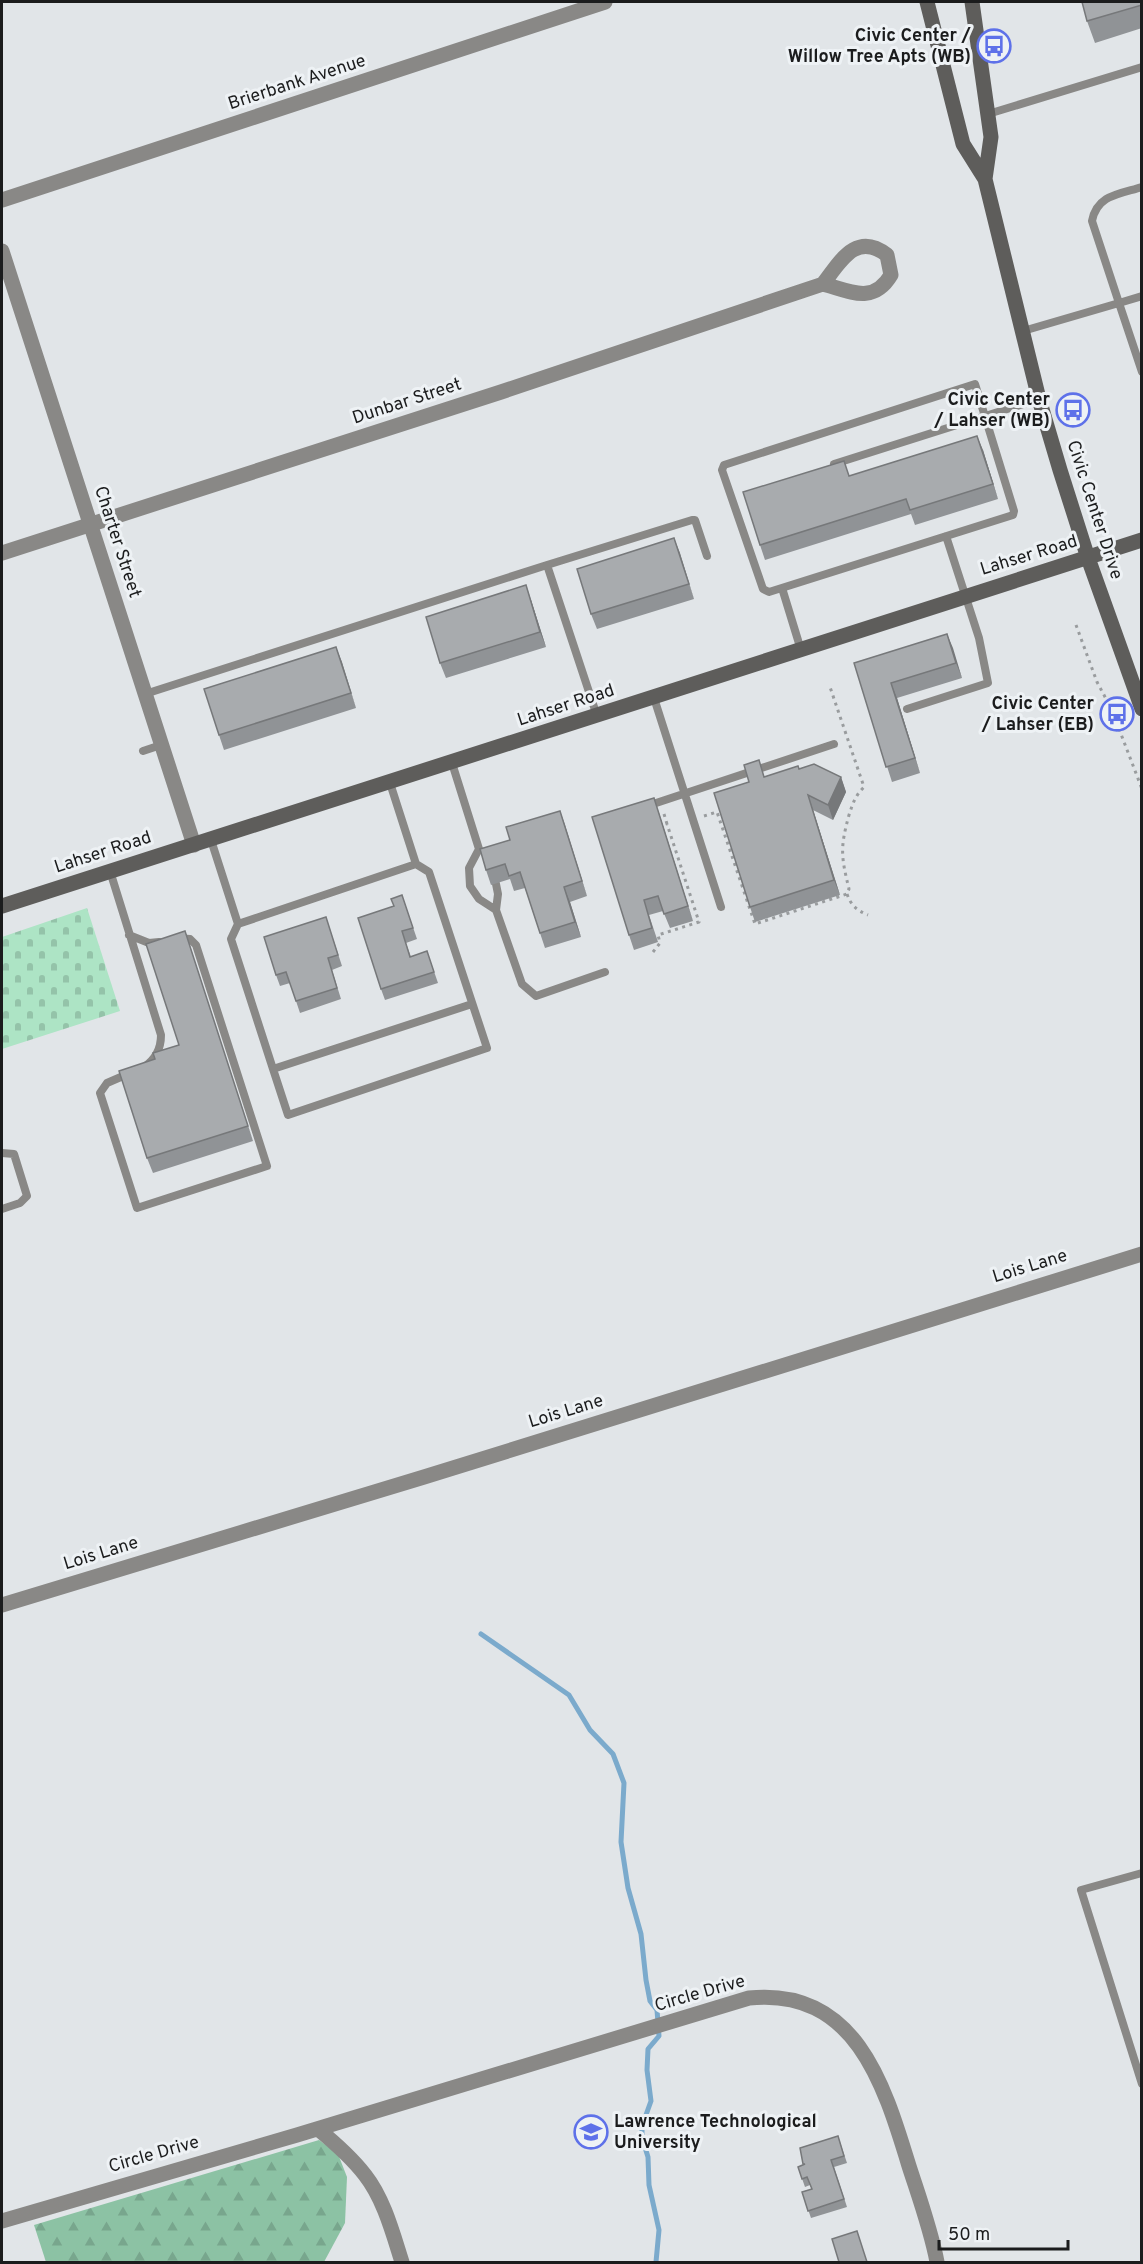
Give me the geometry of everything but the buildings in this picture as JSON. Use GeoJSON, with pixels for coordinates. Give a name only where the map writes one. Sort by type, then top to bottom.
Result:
{"type":"FeatureCollection","features":[{"type":"Feature","properties":{"kind":"main road","name":"Civic Center Drive"},"geometry":{"type":"LineString","coordinates":[[927,2],[963,144],[985,179],[1039,399],[1088,558],[1142,709]]}},
{"type":"Feature","properties":{"kind":"main road","name":"Civic Center Drive"},"geometry":{"type":"LineString","coordinates":[[972,2],[991,137],[985,179]]}},
{"type":"Feature","properties":{"kind":"main road","name":"Lahser Road"},"geometry":{"type":"LineString","coordinates":[[2,906],[1142,540]]}},
{"type":"Feature","properties":{"kind":"street","name":"Brierbank Avenue"},"geometry":{"type":"LineString","coordinates":[[2,200],[605,2]]}},
{"type":"Feature","properties":{"kind":"street","name":"Charter Street"},"geometry":{"type":"LineString","coordinates":[[2,250],[194,845]]}},
{"type":"Feature","properties":{"kind":"street","name":"Dunbar Street"},"geometry":{"type":"LineString","coordinates":[[2,553],[501,392],[823,284]]}},
{"type":"Feature","properties":{"kind":"street","name":"Lois Lane"},"geometry":{"type":"LineString","coordinates":[[2,1605],[424,1477],[1142,1254]]}},
{"type":"Feature","properties":{"kind":"street","name":"Circle Drive"},"geometry":{"type":"LineString","coordinates":[[2,2221],[687,2016],[749,1998],[767,1996],[788,1998],[828,2016],[857,2043],[873,2067],[886,2093],[937,2262]]}},
{"type":"Feature","properties":{"kind":"street"},"geometry":{"type":"LineString","coordinates":[[318,2128],[367,2177],[378,2196],[402,2262]]}},
{"type":"Feature","properties":{"kind":"lane"},"geometry":{"type":"LineString","coordinates":[[988,114],[1142,67]]}},
{"type":"Feature","properties":{"kind":"lane"},"geometry":{"type":"LineString","coordinates":[[1142,187],[1104,199],[1094,209],[1092,221],[1142,372]]}},
{"type":"Feature","properties":{"kind":"lane"},"geometry":{"type":"LineString","coordinates":[[1023,331],[1142,296]]}},
{"type":"Feature","properties":{"kind":"lane"},"geometry":{"type":"LineString","coordinates":[[975,384],[1014,511],[1013,515],[769,592],[763,589],[732,497],[722,470],[724,465],[975,384]]}},
{"type":"Feature","properties":{"kind":"lane"},"geometry":{"type":"LineString","coordinates":[[820,469],[1039,399]]}},
{"type":"Feature","properties":{"kind":"lane"},"geometry":{"type":"LineString","coordinates":[[732,497],[743,494]]}},
{"type":"Feature","properties":{"kind":"lane"},"geometry":{"type":"LineString","coordinates":[[145,694],[692,520],[695,520],[708,556]]}},
{"type":"Feature","properties":{"kind":"lane"},"geometry":{"type":"LineString","coordinates":[[907,709],[988,683],[984,658],[967,596],[946,536]]}},
{"type":"Feature","properties":{"kind":"lane"},"geometry":{"type":"LineString","coordinates":[[547,565],[597,716]]}},
{"type":"Feature","properties":{"kind":"lane"},"geometry":{"type":"LineString","coordinates":[[782,588],[801,650]]}},
{"type":"Feature","properties":{"kind":"lane"},"geometry":{"type":"LineString","coordinates":[[654,698],[721,907]]}},
{"type":"Feature","properties":{"kind":"lane"},"geometry":{"type":"LineString","coordinates":[[635,810],[834,744]]}},
{"type":"Feature","properties":{"kind":"lane"},"geometry":{"type":"LineString","coordinates":[[143,751],[161,745]]}},
{"type":"Feature","properties":{"kind":"lane"},"geometry":{"type":"LineString","coordinates":[[452,763],[481,852],[469,868],[470,886],[479,898],[496,910]]}},
{"type":"Feature","properties":{"kind":"lane"},"geometry":{"type":"LineString","coordinates":[[211,840],[238,924],[231,939],[288,1115],[488,1048],[429,872],[416,864],[390,783]]}},
{"type":"Feature","properties":{"kind":"lane"},"geometry":{"type":"LineString","coordinates":[[238,924],[416,864]]}},
{"type":"Feature","properties":{"kind":"lane"},"geometry":{"type":"LineString","coordinates":[[110,871],[129,935],[161,1035],[161,1043],[155,1058],[148,1065],[107,1083],[100,1093],[137,1208],[267,1166],[196,945],[185,937],[149,943],[129,935]]}},
{"type":"Feature","properties":{"kind":"lane"},"geometry":{"type":"LineString","coordinates":[[496,884],[498,894],[496,910],[522,984],[536,996],[604,972]]}},
{"type":"Feature","properties":{"kind":"lane"},"geometry":{"type":"LineString","coordinates":[[273,1070],[472,1004]]}},
{"type":"Feature","properties":{"kind":"lane"},"geometry":{"type":"LineString","coordinates":[[2,1153],[14,1154],[27,1196],[20,1203],[2,1209]]}},
{"type":"Feature","properties":{"kind":"lane"},"geometry":{"type":"LineString","coordinates":[[1142,1873],[1081,1890],[1142,2084]]}},
{"type":"Feature","properties":{"kind":"path"},"geometry":{"type":"LineString","coordinates":[[1076,625],[1142,789]]}},
{"type":"Feature","properties":{"kind":"path"},"geometry":{"type":"LineString","coordinates":[[830,687],[864,787],[855,796],[842,844],[843,864],[849,889],[847,894],[850,903],[858,911],[868,915]]}},
{"type":"Feature","properties":{"kind":"path"},"geometry":{"type":"LineString","coordinates":[[653,952],[660,944],[658,935],[699,922],[669,823],[662,809]]}},
{"type":"Feature","properties":{"kind":"path"},"geometry":{"type":"LineString","coordinates":[[702,816],[717,812],[754,924],[847,894]]}},
{"type":"Feature","properties":{"kind":"green space"},"geometry":{"type":"Polygon","coordinates":[[[87,908],[120,1011],[2,1049],[2,937],[87,908]]]}},
{"type":"Feature","properties":{"kind":"green space"},"geometry":{"type":"Polygon","coordinates":[[[319,2140],[338,2154],[347,2177],[345,2223],[324,2262],[46,2262],[34,2225],[319,2140]]]}},
{"type":"Feature","properties":{"kind":"waterway"},"geometry":{"type":"LineString","coordinates":[[481,1634],[569,1695],[590,1730],[613,1754],[624,1783],[621,1842],[628,1888],[641,1934],[650,2001],[657,2010],[659,2036],[648,2049],[647,2070],[651,2101],[642,2126],[642,2138],[648,2157],[649,2185],[659,2230],[656,2262]]}},
{"type":"Feature","properties":{"kind":"place","name":"Civic Center / Willow Tree Apts (WB)"},"geometry":{"type":"Point","coordinates":[994,46]}},
{"type":"Feature","properties":{"kind":"place","name":"Civic Center / Lahser (WB)"},"geometry":{"type":"Point","coordinates":[1073,410]}},
{"type":"Feature","properties":{"kind":"place","name":"Civic Center / Lahser (EB)"},"geometry":{"type":"Point","coordinates":[1117,714]}},
{"type":"Feature","properties":{"kind":"place","name":"Lawrence Technological University"},"geometry":{"type":"Point","coordinates":[591,2132]}}]}
